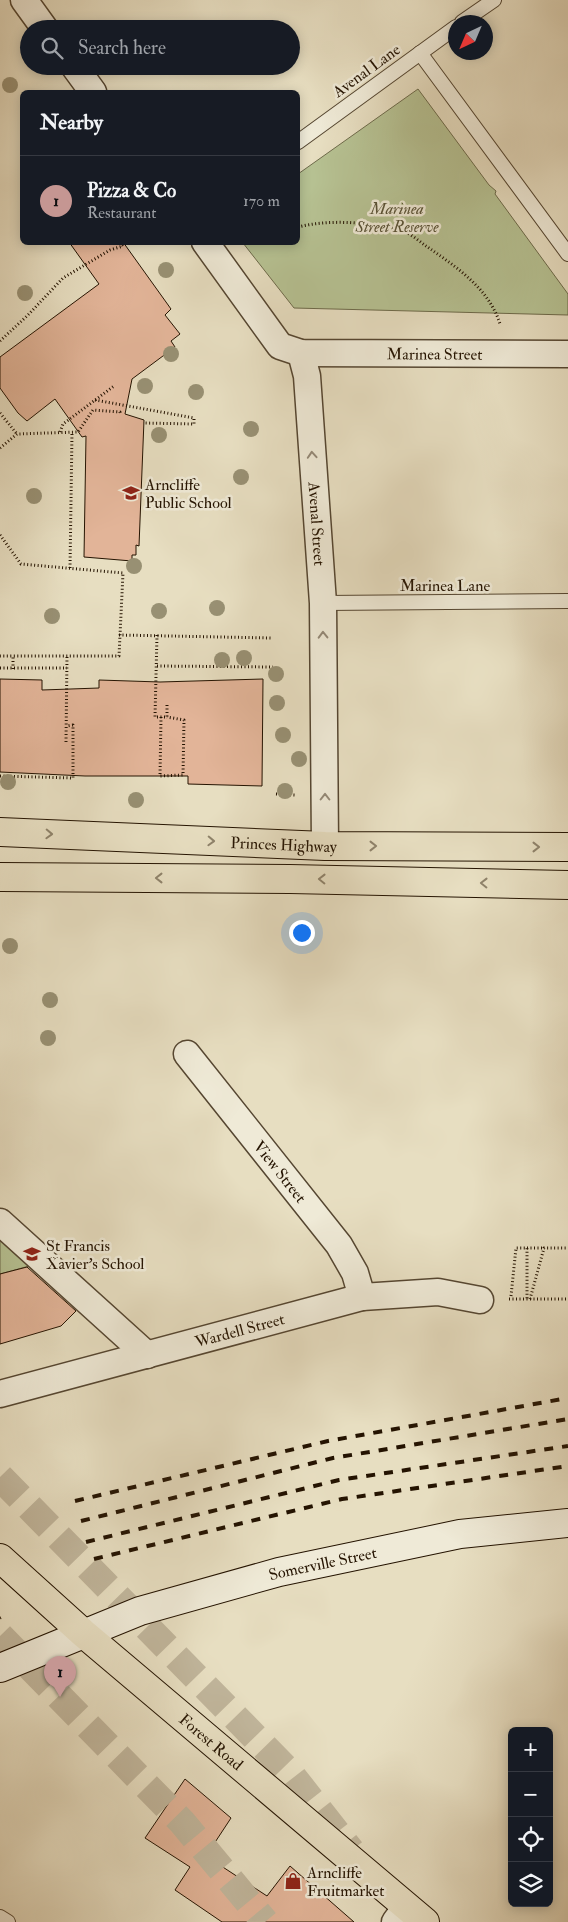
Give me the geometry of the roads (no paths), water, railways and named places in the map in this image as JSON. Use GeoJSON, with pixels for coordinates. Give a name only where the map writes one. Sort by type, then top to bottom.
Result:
{"type":"FeatureCollection","features":[{"type":"Feature","properties":{"kind":"main road","name":"Princes Highway"},"geometry":{"type":"LineString","coordinates":[[0,832],[325,846],[568,847]]}},
{"type":"Feature","properties":{"kind":"main road","name":"Princes Highway"},"geometry":{"type":"LineString","coordinates":[[0,876],[290,879],[568,885]]}},
{"type":"Feature","properties":{"kind":"main road","name":"Forest Road"},"geometry":{"type":"LineString","coordinates":[[0,1558],[83,1633],[409,1917]]}},
{"type":"Feature","properties":{"kind":"street"},"geometry":{"type":"LineString","coordinates":[[24,0],[38,20]]}},
{"type":"Feature","properties":{"kind":"street"},"geometry":{"type":"LineString","coordinates":[[81,75],[92,90]]}},
{"type":"Feature","properties":{"kind":"street"},"geometry":{"type":"LineString","coordinates":[[207,245],[280,346],[302,353]]}},
{"type":"Feature","properties":{"kind":"street","name":"Marinea Street"},"geometry":{"type":"LineString","coordinates":[[302,353],[568,354]]}},
{"type":"Feature","properties":{"kind":"street","name":"Avenal Street"},"geometry":{"type":"LineString","coordinates":[[302,353],[307,376],[323,603],[325,846]]}},
{"type":"Feature","properties":{"kind":"street","name":"View Street"},"geometry":{"type":"LineString","coordinates":[[187,1054],[339,1245],[356,1273],[362,1297]]}},
{"type":"Feature","properties":{"kind":"street"},"geometry":{"type":"LineString","coordinates":[[0,1222],[147,1355]]}},
{"type":"Feature","properties":{"kind":"street","name":"Wardell Street"},"geometry":{"type":"LineString","coordinates":[[0,1394],[362,1297],[438,1292],[480,1300]]}},
{"type":"Feature","properties":{"kind":"street","name":"Somerville Street"},"geometry":{"type":"LineString","coordinates":[[0,1668],[140,1611],[279,1572],[460,1534],[568,1523]]}},
{"type":"Feature","properties":{"kind":"lane"},"geometry":{"type":"LineString","coordinates":[[472,15],[494,0]]}},
{"type":"Feature","properties":{"kind":"lane","name":"Avenal Lane"},"geometry":{"type":"LineString","coordinates":[[300,141],[448,34]]}},
{"type":"Feature","properties":{"kind":"lane"},"geometry":{"type":"LineString","coordinates":[[420,53],[568,254]]}},
{"type":"Feature","properties":{"kind":"lane","name":"Marinea Lane"},"geometry":{"type":"LineString","coordinates":[[323,603],[568,602]]}},
{"type":"Feature","properties":{"kind":"lane"},"geometry":{"type":"LineString","coordinates":[[0,1917],[8,1922]]}},
{"type":"Feature","properties":{"kind":"tunnel"},"geometry":{"type":"LineString","coordinates":[[0,1477],[289,1772],[351,1851]]}},
{"type":"Feature","properties":{"kind":"tunnel"},"geometry":{"type":"LineString","coordinates":[[0,1636],[182,1822],[265,1922]]}},
{"type":"Feature","properties":{"kind":"railway"},"geometry":{"type":"LineString","coordinates":[[75,1501],[328,1441],[568,1398]]}},
{"type":"Feature","properties":{"kind":"railway"},"geometry":{"type":"LineString","coordinates":[[81,1521],[333,1458],[568,1419]]}},
{"type":"Feature","properties":{"kind":"railway"},"geometry":{"type":"LineString","coordinates":[[86,1542],[339,1480],[568,1446]]}},
{"type":"Feature","properties":{"kind":"railway"},"geometry":{"type":"LineString","coordinates":[[94,1559],[342,1499],[568,1466]]}},
{"type":"Feature","properties":{"kind":"place","name":"Arncliffe Public School"},"geometry":{"type":"Point","coordinates":[131,493]}},
{"type":"Feature","properties":{"kind":"place","name":"St Francis Xavier's School"},"geometry":{"type":"Point","coordinates":[32,1254]}},
{"type":"Feature","properties":{"kind":"place","name":"Pizza & Co"},"geometry":{"type":"Point","coordinates":[60,1697]}},
{"type":"Feature","properties":{"kind":"place","name":"Arncliffe Fruitmarket"},"geometry":{"type":"Point","coordinates":[293,1881]}},
{"type":"Feature","properties":{"kind":"park label","name":"Marinea Street Reserve"},"geometry":{"type":"Point","coordinates":[397,217]}}]}
